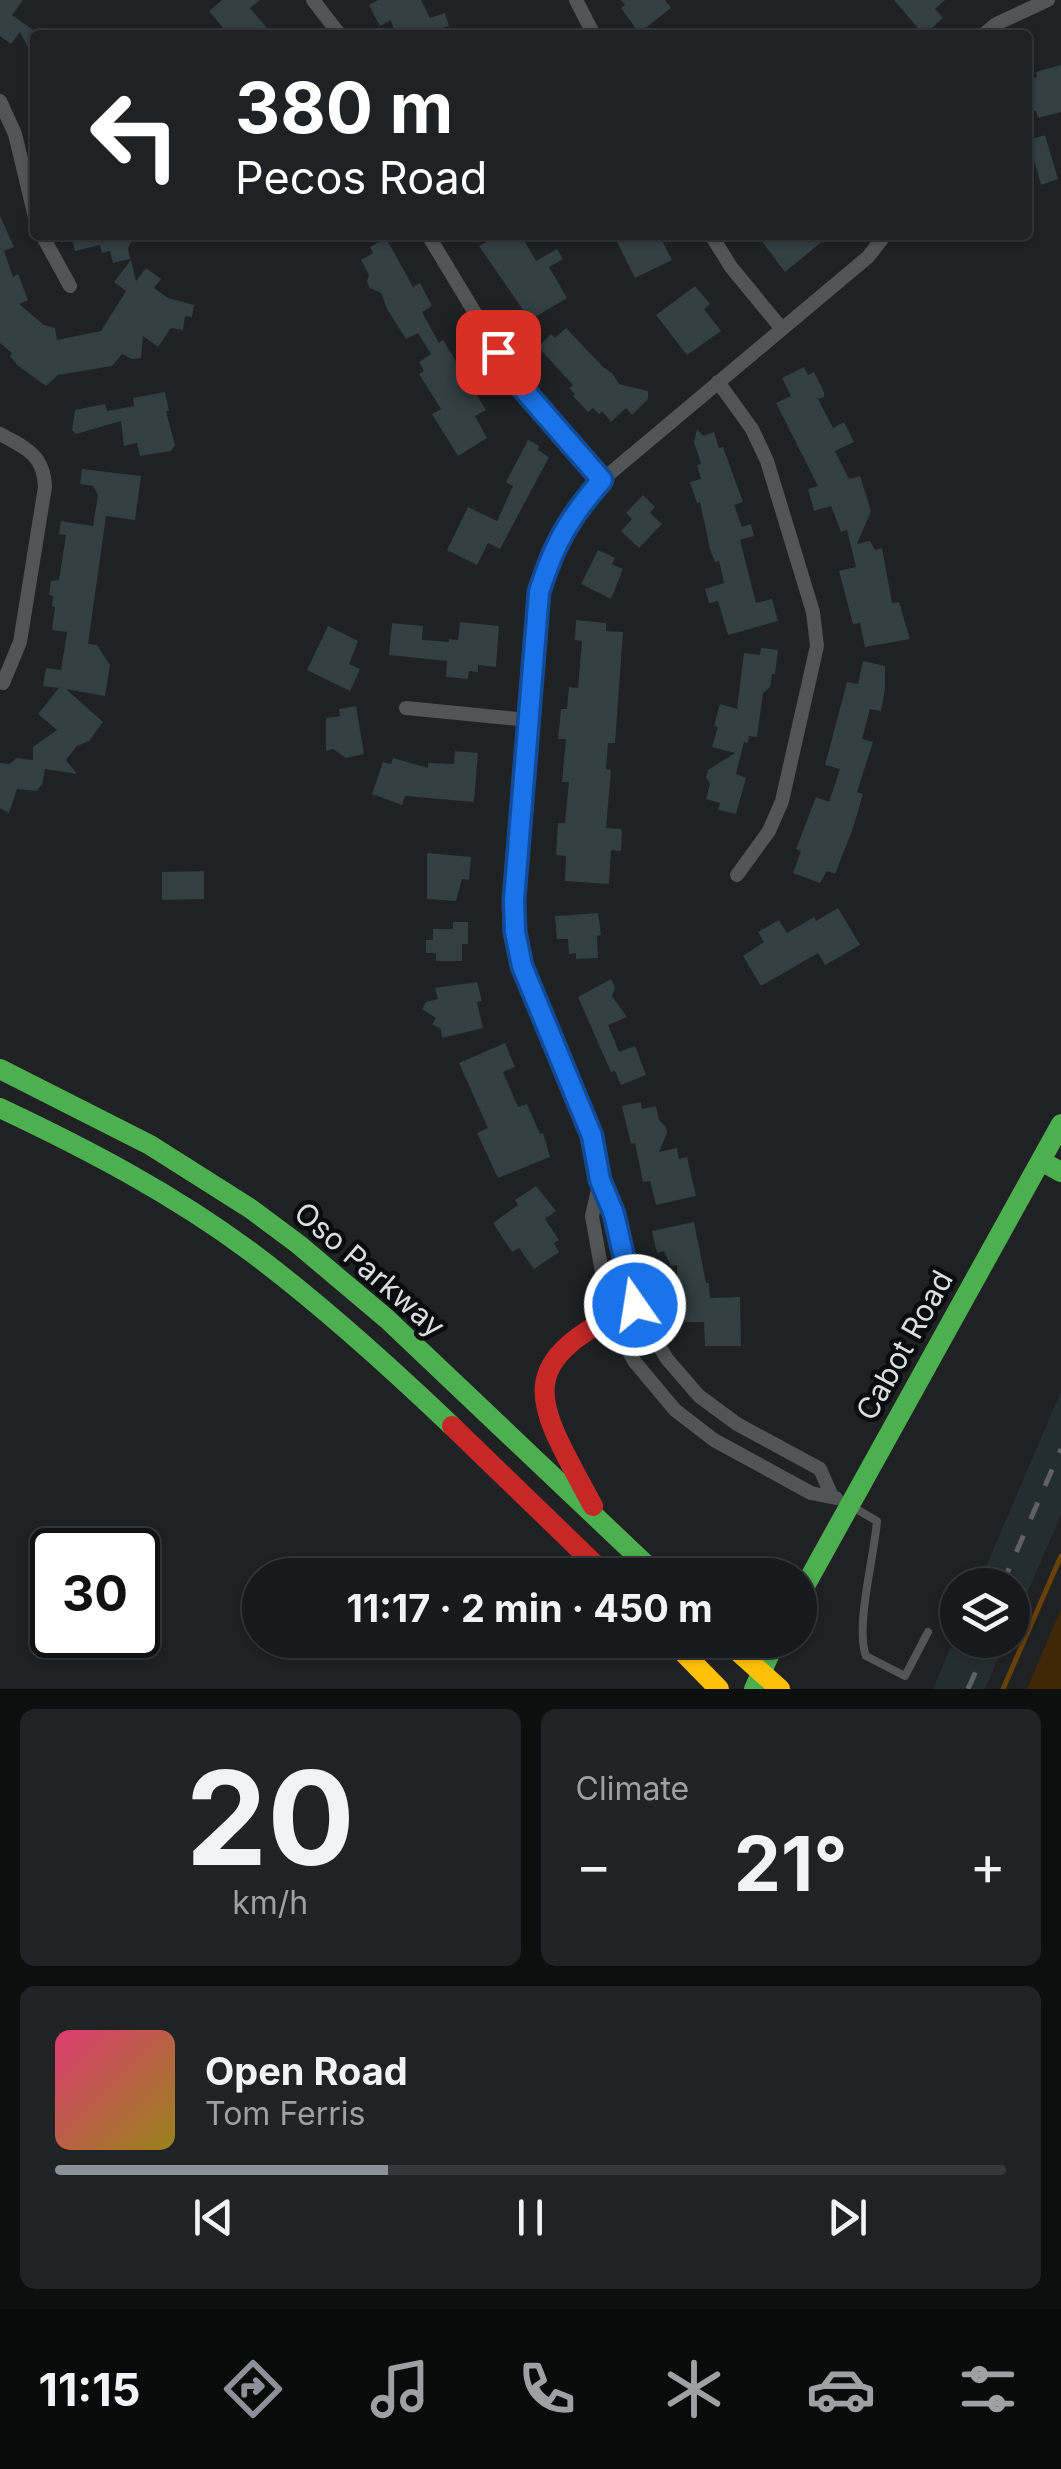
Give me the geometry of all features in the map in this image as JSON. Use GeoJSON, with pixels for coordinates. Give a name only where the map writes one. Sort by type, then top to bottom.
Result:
{"type":"FeatureCollection","features":[{"type":"Feature","properties":{"kind":"main road","name":"Oso Parkway"},"geometry":{"type":"LineString","coordinates":[[0,1069],[150,1145],[251,1209],[387,1319],[639,1558]]}},
{"type":"Feature","properties":{"kind":"main road","name":"Oso Parkway"},"geometry":{"type":"LineString","coordinates":[[0,1108],[147,1183],[251,1252],[388,1366],[588,1558]]}},
{"type":"Feature","properties":{"kind":"main road","name":"Cabot Road"},"geometry":{"type":"LineString","coordinates":[[817,1565],[1061,1124]]}},
{"type":"Feature","properties":{"kind":"main road"},"geometry":{"type":"LineString","coordinates":[[1041,1161],[1061,1172]]}},
{"type":"Feature","properties":{"kind":"main road"},"geometry":{"type":"LineString","coordinates":[[601,1522],[550,1426],[544,1395],[546,1380],[556,1352],[580,1332],[635,1305]]}},
{"type":"Feature","properties":{"kind":"main road"},"geometry":{"type":"LineString","coordinates":[[689,1658],[719,1689]]}},
{"type":"Feature","properties":{"kind":"main road"},"geometry":{"type":"LineString","coordinates":[[739,1658],[758,1681],[780,1689]]}},
{"type":"Feature","properties":{"kind":"main road"},"geometry":{"type":"LineString","coordinates":[[758,1681],[768,1658]]}},
{"type":"Feature","properties":{"kind":"street"},"geometry":{"type":"LineString","coordinates":[[313,0],[336,30]]}},
{"type":"Feature","properties":{"kind":"street"},"geometry":{"type":"LineString","coordinates":[[576,0],[591,30]]}},
{"type":"Feature","properties":{"kind":"street"},"geometry":{"type":"LineString","coordinates":[[989,30],[1048,0]]}},
{"type":"Feature","properties":{"kind":"street"},"geometry":{"type":"LineString","coordinates":[[0,102],[15,134],[30,197]]}},
{"type":"Feature","properties":{"kind":"street"},"geometry":{"type":"LineString","coordinates":[[45,240],[70,286]]}},
{"type":"Feature","properties":{"kind":"street"},"geometry":{"type":"LineString","coordinates":[[431,240],[516,381],[602,480]]}},
{"type":"Feature","properties":{"kind":"street"},"geometry":{"type":"LineString","coordinates":[[714,240],[731,267],[782,328]]}},
{"type":"Feature","properties":{"kind":"street"},"geometry":{"type":"LineString","coordinates":[[831,1494],[820,1470],[737,1424],[698,1396],[667,1359],[635,1305],[614,1214],[600,1180],[592,1136],[535,1002],[515,932],[514,900],[539,592],[553,548],[572,514],[602,480],[868,258],[881,240]]}},
{"type":"Feature","properties":{"kind":"street"},"geometry":{"type":"LineString","coordinates":[[718,382],[752,430],[767,461],[813,612],[817,646],[782,801],[770,831],[736,876]]}},
{"type":"Feature","properties":{"kind":"street"},"geometry":{"type":"LineString","coordinates":[[0,434],[34,455],[44,470],[20,642],[3,682]]}},
{"type":"Feature","properties":{"kind":"street"},"geometry":{"type":"LineString","coordinates":[[406,708],[528,720]]}},
{"type":"Feature","properties":{"kind":"street"},"geometry":{"type":"LineString","coordinates":[[600,1180],[592,1216],[610,1317],[634,1360],[674,1410],[714,1440],[811,1494],[831,1494],[850,1506]]}},
{"type":"Feature","properties":{"kind":"lane"},"geometry":{"type":"LineString","coordinates":[[850,1506],[877,1521],[861,1626],[866,1656],[905,1676],[928,1632]]}},
{"type":"Feature","properties":{"kind":"shaded area"},"geometry":{"type":"Polygon","coordinates":[[[1061,1391],[1061,1515],[1030,1587],[1030,1568],[985,1568],[1061,1391]]]}},
{"type":"Feature","properties":{"kind":"shaded area"},"geometry":{"type":"Polygon","coordinates":[[[1061,1609],[1061,1689],[1027,1689],[1061,1609]]]}},
{"type":"Feature","properties":{"kind":"shaded area"},"geometry":{"type":"Polygon","coordinates":[[[946,1658],[998,1658],[985,1689],[933,1689],[946,1658]]]}},
{"type":"Feature","properties":{"kind":"building"},"geometry":{"type":"Polygon","coordinates":[[[0,0],[23,0],[12,15],[34,30],[30,30],[30,51],[20,32],[11,44],[0,36],[0,0]]]}},
{"type":"Feature","properties":{"kind":"building"},"geometry":{"type":"Polygon","coordinates":[[[222,0],[260,0],[250,8],[269,30],[225,30],[209,11],[222,0]]]}},
{"type":"Feature","properties":{"kind":"building"},"geometry":{"type":"Polygon","coordinates":[[[378,0],[421,0],[430,18],[445,13],[449,26],[439,30],[394,30],[391,20],[380,26],[369,5],[378,0]]]}},
{"type":"Feature","properties":{"kind":"building"},"geometry":{"type":"Polygon","coordinates":[[[621,0],[665,0],[671,8],[643,30],[637,30],[621,8],[625,5],[621,0]]]}},
{"type":"Feature","properties":{"kind":"building"},"geometry":{"type":"Polygon","coordinates":[[[894,0],[945,0],[935,9],[943,18],[930,30],[920,30],[894,0]]]}},
{"type":"Feature","properties":{"kind":"building"},"geometry":{"type":"Polygon","coordinates":[[[1061,65],[1061,112],[1038,118],[1036,111],[1032,112],[1032,79],[1037,77],[1036,72],[1061,65]]]}},
{"type":"Feature","properties":{"kind":"building"},"geometry":{"type":"Polygon","coordinates":[[[1045,135],[1058,179],[1041,185],[1032,139],[1045,135]]]}},
{"type":"Feature","properties":{"kind":"building"},"geometry":{"type":"Polygon","coordinates":[[[0,216],[14,247],[4,251],[13,277],[18,274],[28,300],[19,304],[44,325],[55,328],[57,340],[101,331],[126,291],[114,282],[131,260],[136,281],[146,268],[161,279],[154,288],[168,298],[194,305],[192,317],[185,316],[183,330],[171,328],[158,347],[143,336],[141,358],[122,354],[112,366],[58,375],[46,386],[17,365],[12,353],[0,343],[0,216]]]}},
{"type":"Feature","properties":{"kind":"building"},"geometry":{"type":"Polygon","coordinates":[[[72,240],[131,242],[130,259],[113,263],[110,251],[102,253],[100,245],[75,251],[72,240]]]}},
{"type":"Feature","properties":{"kind":"building"},"geometry":{"type":"Polygon","coordinates":[[[387,240],[413,287],[420,283],[432,306],[422,312],[486,410],[475,416],[487,438],[458,456],[432,414],[441,409],[419,374],[424,371],[419,362],[431,354],[418,333],[406,339],[381,293],[367,282],[369,275],[361,260],[373,253],[370,247],[387,240]]]}},
{"type":"Feature","properties":{"kind":"building"},"geometry":{"type":"Polygon","coordinates":[[[524,240],[536,261],[557,249],[563,259],[549,267],[567,298],[530,320],[479,246],[489,241],[524,240]]]}},
{"type":"Feature","properties":{"kind":"building"},"geometry":{"type":"Polygon","coordinates":[[[662,240],[672,260],[635,278],[617,242],[662,240]]]}},
{"type":"Feature","properties":{"kind":"building"},"geometry":{"type":"Polygon","coordinates":[[[761,240],[824,240],[785,272],[761,240]]]}},
{"type":"Feature","properties":{"kind":"building"},"geometry":{"type":"Polygon","coordinates":[[[695,286],[710,304],[704,309],[721,331],[687,355],[656,315],[695,286]]]}},
{"type":"Feature","properties":{"kind":"building"},"geometry":{"type":"Polygon","coordinates":[[[566,328],[619,384],[648,391],[648,399],[632,415],[626,408],[611,422],[602,411],[599,414],[593,408],[588,412],[573,396],[569,388],[573,385],[538,347],[551,334],[555,338],[566,328]]]}},
{"type":"Feature","properties":{"kind":"building"},"geometry":{"type":"Polygon","coordinates":[[[804,367],[808,375],[814,372],[824,392],[824,397],[818,399],[833,428],[844,422],[854,442],[835,451],[849,479],[860,476],[871,511],[857,544],[870,541],[875,550],[882,548],[892,603],[899,602],[910,639],[865,647],[860,623],[853,624],[839,571],[856,567],[847,530],[841,532],[831,506],[814,511],[808,489],[818,486],[776,403],[791,396],[782,378],[804,367]]]}},
{"type":"Feature","properties":{"kind":"building"},"geometry":{"type":"Polygon","coordinates":[[[165,392],[175,445],[171,451],[140,456],[137,443],[124,446],[121,421],[76,434],[72,430],[75,410],[105,404],[107,411],[134,406],[133,398],[165,392]]]}},
{"type":"Feature","properties":{"kind":"building"},"geometry":{"type":"Polygon","coordinates":[[[697,429],[703,436],[714,432],[719,448],[723,447],[743,502],[734,505],[742,527],[751,524],[754,536],[740,540],[756,603],[772,599],[778,621],[728,635],[718,601],[709,603],[705,589],[724,583],[719,561],[715,562],[710,549],[700,502],[697,503],[690,482],[701,479],[694,442],[697,429]]]}},
{"type":"Feature","properties":{"kind":"building"},"geometry":{"type":"Polygon","coordinates":[[[528,440],[549,457],[500,549],[488,543],[477,565],[447,550],[468,507],[497,521],[513,486],[506,482],[528,440]]]}},
{"type":"Feature","properties":{"kind":"building"},"geometry":{"type":"Polygon","coordinates":[[[82,469],[141,476],[135,520],[106,516],[88,644],[97,645],[110,665],[105,696],[66,689],[103,722],[89,741],[77,746],[66,760],[77,774],[45,769],[42,785],[36,791],[17,789],[9,813],[0,808],[0,763],[9,764],[17,758],[33,760],[33,747],[57,730],[38,714],[59,688],[43,686],[46,668],[61,670],[67,632],[52,630],[55,607],[53,596],[49,595],[51,581],[59,580],[66,535],[59,534],[61,521],[93,526],[98,495],[93,486],[80,484],[82,469]]]}},
{"type":"Feature","properties":{"kind":"building"},"geometry":{"type":"Polygon","coordinates":[[[643,495],[655,507],[650,513],[662,524],[639,548],[621,531],[632,519],[626,513],[643,495]]]}},
{"type":"Feature","properties":{"kind":"building"},"geometry":{"type":"Polygon","coordinates":[[[598,550],[615,558],[612,564],[623,569],[611,599],[581,584],[598,550]]]}},
{"type":"Feature","properties":{"kind":"building"},"geometry":{"type":"Polygon","coordinates":[[[576,620],[606,623],[606,631],[623,632],[615,743],[608,743],[606,769],[611,770],[606,828],[621,829],[621,851],[611,850],[609,884],[565,881],[566,856],[556,855],[558,823],[565,823],[569,782],[562,782],[566,739],[558,739],[561,709],[567,709],[569,687],[578,688],[582,641],[575,640],[576,620]]]}},
{"type":"Feature","properties":{"kind":"building"},"geometry":{"type":"Polygon","coordinates":[[[460,622],[499,626],[496,667],[478,665],[478,672],[469,671],[468,679],[446,677],[447,661],[389,655],[392,623],[423,626],[422,640],[449,642],[458,640],[460,622]]]}},
{"type":"Feature","properties":{"kind":"building"},"geometry":{"type":"Polygon","coordinates":[[[328,626],[358,641],[349,664],[360,669],[350,691],[307,670],[328,626]]]}},
{"type":"Feature","properties":{"kind":"building"},"geometry":{"type":"Polygon","coordinates":[[[761,648],[778,650],[775,674],[763,693],[757,737],[749,736],[748,743],[744,742],[736,774],[746,778],[736,814],[718,810],[720,803],[706,799],[710,784],[706,777],[708,770],[735,753],[712,747],[718,727],[714,726],[720,704],[737,709],[744,653],[760,655],[761,648]]]}},
{"type":"Feature","properties":{"kind":"building"},"geometry":{"type":"Polygon","coordinates":[[[863,661],[885,666],[881,711],[870,709],[862,739],[873,742],[857,792],[863,794],[853,828],[835,874],[827,871],[820,883],[793,873],[801,851],[796,849],[816,797],[829,802],[840,769],[825,765],[847,682],[858,684],[863,661]]]}},
{"type":"Feature","properties":{"kind":"building"},"geometry":{"type":"Polygon","coordinates":[[[356,706],[364,754],[346,758],[333,749],[326,751],[326,718],[340,716],[339,709],[356,706]]]}},
{"type":"Feature","properties":{"kind":"building"},"geometry":{"type":"Polygon","coordinates":[[[455,751],[478,753],[474,802],[405,796],[402,805],[372,794],[383,762],[391,764],[393,758],[428,768],[428,763],[454,764],[455,751]]]}},
{"type":"Feature","properties":{"kind":"building"},"geometry":{"type":"Polygon","coordinates":[[[427,853],[471,857],[469,880],[462,879],[456,901],[427,899],[427,853]]]}},
{"type":"Feature","properties":{"kind":"building"},"geometry":{"type":"Polygon","coordinates":[[[204,871],[204,899],[162,900],[162,872],[204,871]]]}},
{"type":"Feature","properties":{"kind":"building"},"geometry":{"type":"Polygon","coordinates":[[[838,908],[860,945],[825,965],[818,953],[761,986],[743,956],[764,942],[758,932],[779,920],[787,933],[838,908]]]}},
{"type":"Feature","properties":{"kind":"building"},"geometry":{"type":"Polygon","coordinates":[[[598,913],[598,958],[576,959],[576,953],[569,954],[568,939],[557,939],[555,916],[598,913]]]}},
{"type":"Feature","properties":{"kind":"building"},"geometry":{"type":"Polygon","coordinates":[[[453,922],[468,922],[468,944],[462,944],[462,961],[436,961],[436,953],[426,953],[426,940],[433,940],[433,929],[453,929],[453,922]]]}},
{"type":"Feature","properties":{"kind":"building"},"geometry":{"type":"Polygon","coordinates":[[[611,979],[615,988],[612,996],[627,1017],[608,1025],[619,1052],[635,1046],[646,1075],[621,1085],[615,1071],[611,1072],[578,997],[611,979]]]}},
{"type":"Feature","properties":{"kind":"building"},"geometry":{"type":"Polygon","coordinates":[[[477,982],[483,1028],[442,1038],[441,1029],[432,1024],[436,1018],[422,1009],[426,1002],[438,999],[435,988],[477,982]]]}},
{"type":"Feature","properties":{"kind":"building"},"geometry":{"type":"Polygon","coordinates":[[[505,1043],[515,1067],[503,1072],[518,1107],[527,1104],[540,1134],[543,1133],[550,1157],[498,1178],[477,1133],[488,1128],[459,1063],[505,1043]]]}},
{"type":"Feature","properties":{"kind":"building"},"geometry":{"type":"Polygon","coordinates":[[[641,1102],[642,1109],[656,1106],[659,1120],[666,1127],[659,1152],[677,1148],[679,1159],[687,1157],[696,1196],[656,1205],[650,1181],[643,1182],[622,1106],[641,1102]]]}},
{"type":"Feature","properties":{"kind":"building"},"geometry":{"type":"Polygon","coordinates":[[[536,1186],[556,1211],[545,1219],[559,1240],[554,1243],[559,1252],[534,1269],[519,1248],[512,1252],[493,1223],[518,1205],[515,1200],[536,1186]]]}},
{"type":"Feature","properties":{"kind":"building"},"geometry":{"type":"Polygon","coordinates":[[[694,1222],[710,1298],[740,1297],[741,1346],[705,1346],[704,1322],[684,1322],[684,1303],[677,1303],[677,1265],[671,1266],[664,1251],[657,1253],[652,1231],[694,1222]]]}},
{"type":"Feature","properties":{"kind":"waterway"},"geometry":{"type":"LineString","coordinates":[[1003,1689],[1061,1556]]}},
{"type":"Feature","properties":{"kind":"railway"},"geometry":{"type":"LineString","coordinates":[[1009,1568],[1061,1449]]}},
{"type":"Feature","properties":{"kind":"railway"},"geometry":{"type":"LineString","coordinates":[[968,1689],[982,1658]]}},
{"type":"Feature","properties":{"kind":"traffic: fast"},"geometry":{"type":"LineString","coordinates":[[0,1069],[150,1145],[298,1244],[387,1319],[639,1558]]}},
{"type":"Feature","properties":{"kind":"traffic: fast"},"geometry":{"type":"LineString","coordinates":[[0,1108],[129,1174],[221,1231],[329,1314],[452,1426]]}},
{"type":"Feature","properties":{"kind":"traffic: fast"},"geometry":{"type":"LineString","coordinates":[[817,1564],[1061,1124]]}},
{"type":"Feature","properties":{"kind":"traffic: fast"},"geometry":{"type":"LineString","coordinates":[[1041,1161],[1061,1172]]}},
{"type":"Feature","properties":{"kind":"traffic: fast"},"geometry":{"type":"LineString","coordinates":[[754,1689],[768,1658]]}},
{"type":"Feature","properties":{"kind":"traffic: slow"},"geometry":{"type":"LineString","coordinates":[[689,1658],[719,1689]]}},
{"type":"Feature","properties":{"kind":"traffic: slow"},"geometry":{"type":"LineString","coordinates":[[745,1658],[780,1689]]}},
{"type":"Feature","properties":{"kind":"traffic: jam"},"geometry":{"type":"LineString","coordinates":[[593,1506],[547,1412],[545,1388],[550,1367],[566,1347],[635,1305]]}},
{"type":"Feature","properties":{"kind":"traffic: jam"},"geometry":{"type":"LineString","coordinates":[[452,1426],[588,1558]]}},
{"type":"Feature","properties":{"kind":"route"},"geometry":{"type":"LineString","coordinates":[[498,352],[516,381],[602,480],[572,514],[553,548],[539,592],[514,900],[515,932],[535,1002],[592,1136],[600,1180],[614,1214],[635,1305]]}}]}
